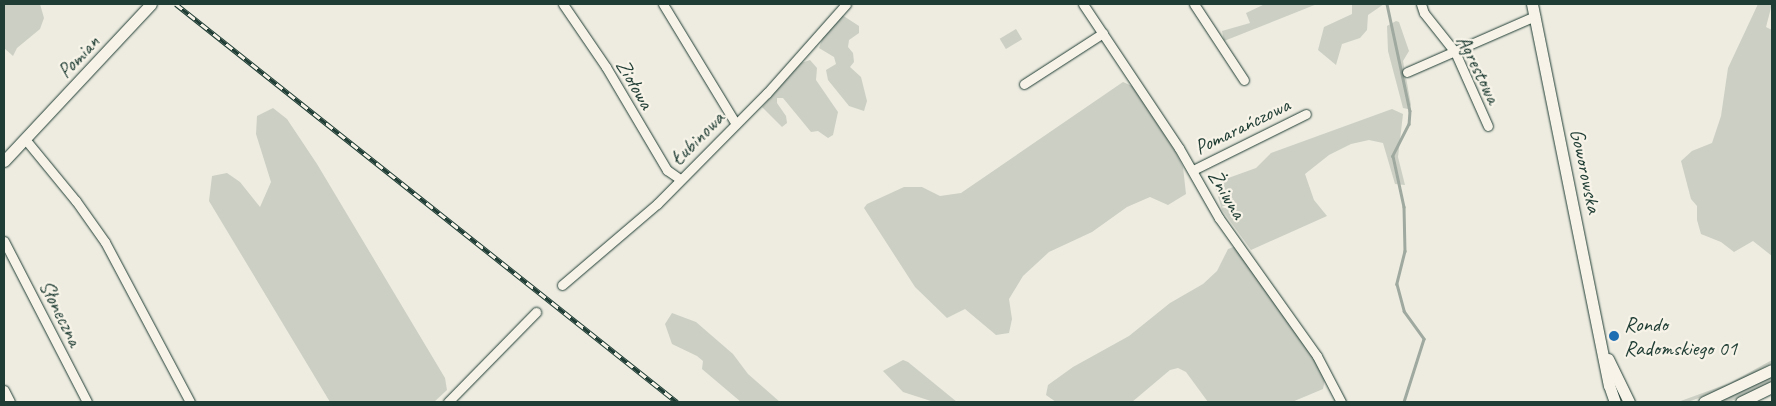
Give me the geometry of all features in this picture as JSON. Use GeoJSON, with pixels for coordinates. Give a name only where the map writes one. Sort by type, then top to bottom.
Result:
{"type":"FeatureCollection","features":[{"type":"Feature","properties":{"kind":"street","name":"Pomian"},"geometry":{"type":"LineString","coordinates":[[4,161],[151,4]]}},
{"type":"Feature","properties":{"kind":"street","name":"Ziołowa"},"geometry":{"type":"LineString","coordinates":[[563,4],[606,67],[662,162],[680,180]]}},
{"type":"Feature","properties":{"kind":"street"},"geometry":{"type":"LineString","coordinates":[[663,4],[736,124]]}},
{"type":"Feature","properties":{"kind":"street","name":"Łubinowa"},"geometry":{"type":"LineString","coordinates":[[562,285],[680,180],[736,124],[846,4]]}},
{"type":"Feature","properties":{"kind":"street","name":"Żniwna"},"geometry":{"type":"LineString","coordinates":[[1083,4],[1193,170],[1219,218],[1317,356],[1341,402]]}},
{"type":"Feature","properties":{"kind":"street"},"geometry":{"type":"LineString","coordinates":[[1194,4],[1244,80]]}},
{"type":"Feature","properties":{"kind":"street","name":"Agrestowa"},"geometry":{"type":"LineString","coordinates":[[1421,4],[1424,13],[1455,52],[1488,126]]}},
{"type":"Feature","properties":{"kind":"street","name":"Goworowska"},"geometry":{"type":"LineString","coordinates":[[1532,4],[1603,346],[1609,385],[1615,402]]}},
{"type":"Feature","properties":{"kind":"street"},"geometry":{"type":"LineString","coordinates":[[1408,72],[1534,16]]}},
{"type":"Feature","properties":{"kind":"street"},"geometry":{"type":"LineString","coordinates":[[1024,84],[1103,33]]}},
{"type":"Feature","properties":{"kind":"street","name":"Pomarańczowa"},"geometry":{"type":"LineString","coordinates":[[1193,170],[1306,114]]}},
{"type":"Feature","properties":{"kind":"street"},"geometry":{"type":"LineString","coordinates":[[28,136],[105,242],[190,402]]}},
{"type":"Feature","properties":{"kind":"street","name":"Słoneczna"},"geometry":{"type":"LineString","coordinates":[[4,240],[88,402]]}},
{"type":"Feature","properties":{"kind":"street"},"geometry":{"type":"LineString","coordinates":[[448,402],[536,312]]}},
{"type":"Feature","properties":{"kind":"street","name":"Goworowska"},"geometry":{"type":"LineString","coordinates":[[1603,346],[1629,402]]}},
{"type":"Feature","properties":{"kind":"street"},"geometry":{"type":"LineString","coordinates":[[1704,402],[1772,370]]}},
{"type":"Feature","properties":{"kind":"street"},"geometry":{"type":"LineString","coordinates":[[1741,402],[1772,387]]}},
{"type":"Feature","properties":{"kind":"street"},"geometry":{"type":"LineString","coordinates":[[4,390],[10,402]]}},
{"type":"Feature","properties":{"kind":"shaded area"},"geometry":{"type":"Polygon","coordinates":[[[4,4],[40,4],[44,18],[40,29],[17,48],[13,56],[4,48],[4,4]]]}},
{"type":"Feature","properties":{"kind":"shaded area"},"geometry":{"type":"Polygon","coordinates":[[[1265,4],[1317,4],[1224,41],[1222,31],[1250,23],[1246,13],[1265,4]]]}},
{"type":"Feature","properties":{"kind":"shaded area"},"geometry":{"type":"Polygon","coordinates":[[[1352,4],[1384,4],[1368,15],[1367,30],[1360,38],[1342,44],[1336,65],[1318,50],[1324,27],[1352,14],[1352,4]]]}},
{"type":"Feature","properties":{"kind":"shaded area"},"geometry":{"type":"Polygon","coordinates":[[[1758,4],[1772,4],[1766,27],[1772,30],[1772,256],[1753,241],[1734,252],[1721,242],[1701,234],[1697,220],[1697,206],[1691,199],[1681,161],[1692,151],[1712,143],[1721,116],[1728,68],[1758,4]]]}},
{"type":"Feature","properties":{"kind":"shaded area"},"geometry":{"type":"Polygon","coordinates":[[[842,15],[859,26],[859,33],[849,40],[848,47],[853,53],[854,62],[850,67],[861,77],[867,101],[864,111],[849,106],[828,80],[826,70],[836,64],[834,57],[819,48],[824,34],[842,15]]]}},
{"type":"Feature","properties":{"kind":"shaded area"},"geometry":{"type":"Polygon","coordinates":[[[1396,21],[1399,22],[1409,51],[1403,61],[1411,105],[1408,109],[1403,108],[1388,51],[1387,26],[1396,21]]]}},
{"type":"Feature","properties":{"kind":"shaded area"},"geometry":{"type":"Polygon","coordinates":[[[1016,29],[1022,39],[1006,49],[1000,39],[1016,29]]]}},
{"type":"Feature","properties":{"kind":"shaded area"},"geometry":{"type":"Polygon","coordinates":[[[810,60],[817,68],[816,80],[838,112],[833,135],[828,138],[818,131],[811,132],[783,98],[777,98],[777,103],[786,116],[787,123],[782,127],[762,107],[801,63],[810,60]]]}},
{"type":"Feature","properties":{"kind":"shaded area"},"geometry":{"type":"Polygon","coordinates":[[[1123,82],[1132,86],[1175,151],[1183,167],[1186,194],[1168,205],[1150,197],[1127,207],[1092,232],[1049,252],[1023,276],[1009,299],[1012,319],[1009,333],[996,335],[965,309],[947,318],[915,287],[864,208],[867,204],[904,187],[922,187],[940,196],[961,193],[1123,82]]]}},
{"type":"Feature","properties":{"kind":"shaded area"},"geometry":{"type":"Polygon","coordinates":[[[273,108],[287,119],[317,164],[445,378],[447,390],[434,402],[330,402],[209,201],[212,176],[227,173],[240,182],[260,207],[271,182],[256,134],[257,116],[273,108]]]}},
{"type":"Feature","properties":{"kind":"shaded area"},"geometry":{"type":"Polygon","coordinates":[[[1392,109],[1403,114],[1398,157],[1405,185],[1395,184],[1383,143],[1369,140],[1351,144],[1329,155],[1305,174],[1314,200],[1327,216],[1251,250],[1222,210],[1215,186],[1220,181],[1256,168],[1271,153],[1392,109]]]}},
{"type":"Feature","properties":{"kind":"shaded area"},"geometry":{"type":"Polygon","coordinates":[[[1236,246],[1314,358],[1325,379],[1323,389],[1292,402],[1208,402],[1186,372],[1178,368],[1170,370],[1132,402],[1056,402],[1046,395],[1048,385],[1073,367],[1129,336],[1170,303],[1203,284],[1217,271],[1228,249],[1236,246]]]}},
{"type":"Feature","properties":{"kind":"shaded area"},"geometry":{"type":"Polygon","coordinates":[[[672,313],[696,322],[733,354],[748,374],[780,402],[741,402],[702,369],[703,361],[672,344],[665,324],[672,313]]]}},
{"type":"Feature","properties":{"kind":"shaded area"},"geometry":{"type":"Polygon","coordinates":[[[903,360],[957,402],[934,402],[903,392],[883,371],[903,360]]]}},
{"type":"Feature","properties":{"kind":"shaded area"},"geometry":{"type":"Polygon","coordinates":[[[1772,360],[1772,363],[1731,386],[1688,402],[1678,402],[1730,383],[1772,360]]]}},
{"type":"Feature","properties":{"kind":"shaded area"},"geometry":{"type":"Polygon","coordinates":[[[1772,375],[1772,382],[1763,388],[1729,402],[1717,402],[1772,375]]]}},
{"type":"Feature","properties":{"kind":"waterway"},"geometry":{"type":"LineString","coordinates":[[1387,4],[1410,111],[1409,124],[1393,156],[1404,207],[1405,251],[1397,284],[1404,311],[1424,339],[1404,402]]}},
{"type":"Feature","properties":{"kind":"railway"},"geometry":{"type":"LineString","coordinates":[[176,4],[677,402]]}},
{"type":"Feature","properties":{"kind":"place","name":"Rondo Radomskiego 01"},"geometry":{"type":"Point","coordinates":[1614,336]}}]}
